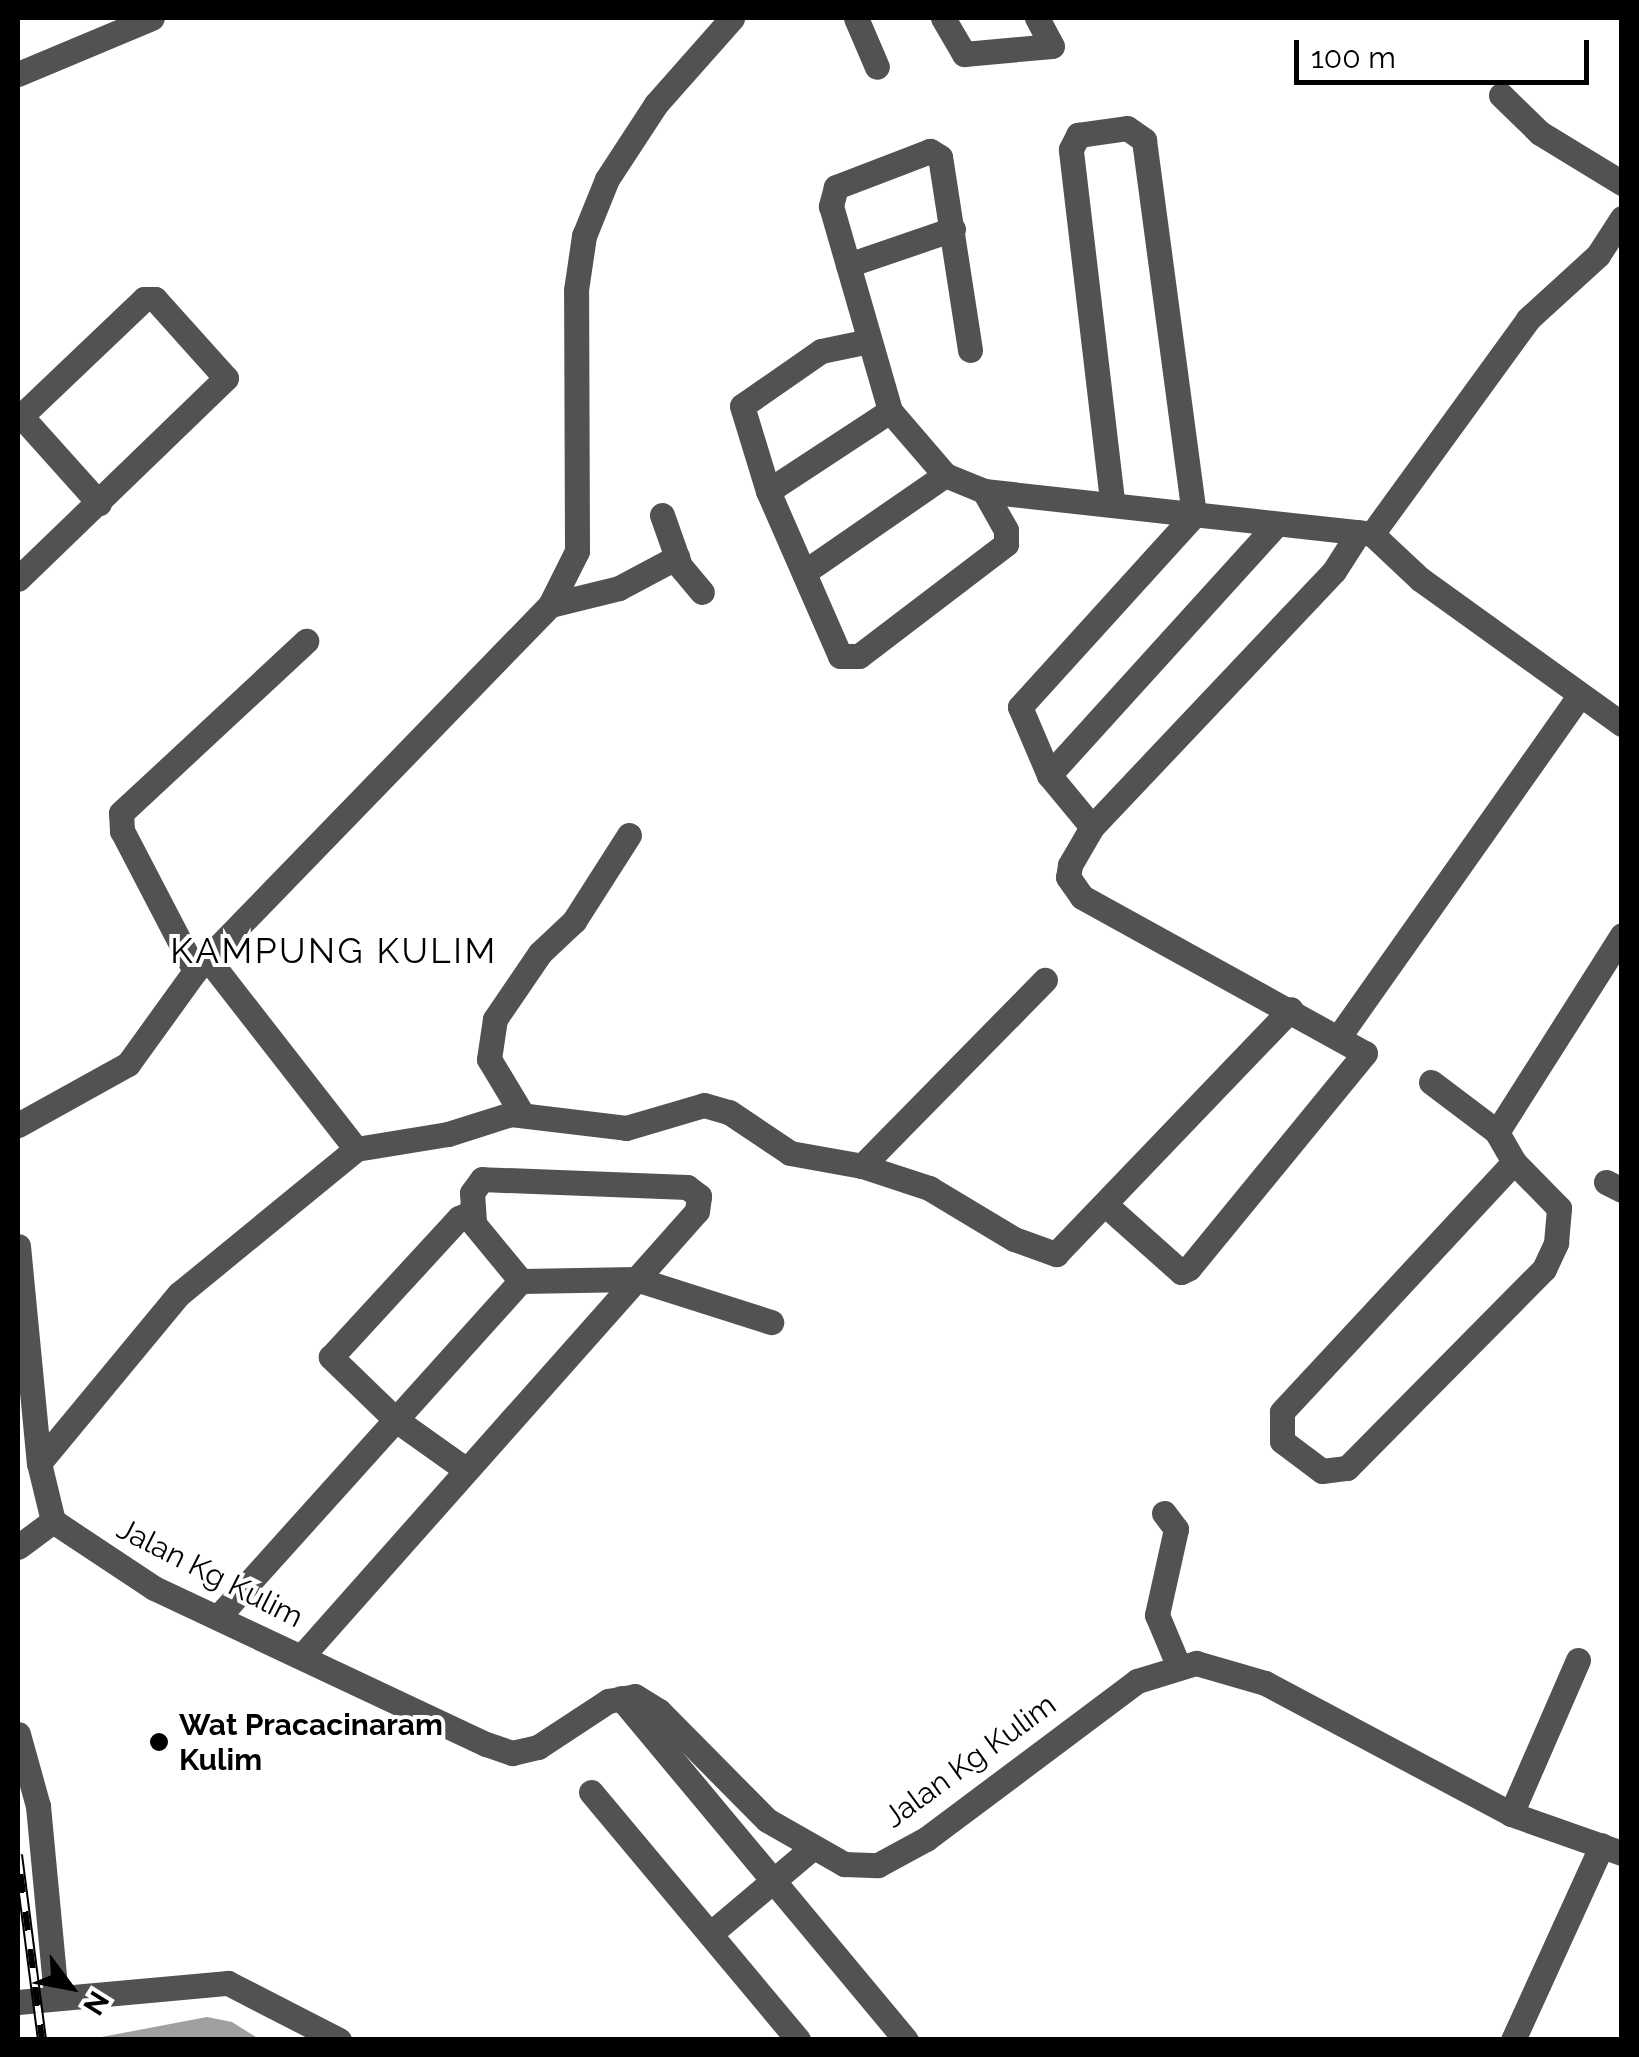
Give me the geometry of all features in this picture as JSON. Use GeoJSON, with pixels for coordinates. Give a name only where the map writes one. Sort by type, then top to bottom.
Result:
{"type":"FeatureCollection","features":[{"type":"Feature","properties":{"kind":"street"},"geometry":{"type":"LineString","coordinates":[[18,74],[152,18]]}},
{"type":"Feature","properties":{"kind":"street"},"geometry":{"type":"LineString","coordinates":[[18,1125],[128,1064],[201,965],[550,604],[577,551],[576,290],[584,236],[607,179],[656,104],[732,18]]}},
{"type":"Feature","properties":{"kind":"street"},"geometry":{"type":"LineString","coordinates":[[856,18],[877,66]]}},
{"type":"Feature","properties":{"kind":"street"},"geometry":{"type":"LineString","coordinates":[[943,18],[964,54],[1052,46],[1037,18]]}},
{"type":"Feature","properties":{"kind":"street"},"geometry":{"type":"LineString","coordinates":[[1501,95],[1540,133],[1622,183]]}},
{"type":"Feature","properties":{"kind":"street"},"geometry":{"type":"LineString","coordinates":[[1092,827],[1049,775],[1020,706],[1194,514],[1144,140],[1127,128],[1078,134],[1070,149],[1112,500]]}},
{"type":"Feature","properties":{"kind":"street"},"geometry":{"type":"LineString","coordinates":[[970,350],[945,168],[930,150],[836,187],[831,206],[890,411],[945,475],[984,491],[1112,500],[1274,527],[1365,533],[1420,579],[1622,724]]}},
{"type":"Feature","properties":{"kind":"street"},"geometry":{"type":"LineString","coordinates":[[1107,1206],[1182,1272],[1365,1060],[1360,1045],[1082,897],[1073,888],[1070,865],[1092,827],[1334,571],[1528,319],[1598,254],[1622,218]]}},
{"type":"Feature","properties":{"kind":"street"},"geometry":{"type":"LineString","coordinates":[[848,266],[953,229]]}},
{"type":"Feature","properties":{"kind":"street"},"geometry":{"type":"LineString","coordinates":[[18,579],[99,504],[226,378],[155,299],[144,299],[19,417],[99,504]]}},
{"type":"Feature","properties":{"kind":"street"},"geometry":{"type":"LineString","coordinates":[[868,340],[821,352],[742,406],[768,490],[837,650],[853,659],[1006,544],[1006,530],[984,491]]}},
{"type":"Feature","properties":{"kind":"street"},"geometry":{"type":"LineString","coordinates":[[768,490],[890,411]]}},
{"type":"Feature","properties":{"kind":"street"},"geometry":{"type":"LineString","coordinates":[[806,572],[945,475]]}},
{"type":"Feature","properties":{"kind":"street"},"geometry":{"type":"LineString","coordinates":[[662,515],[677,558],[702,592]]}},
{"type":"Feature","properties":{"kind":"street"},"geometry":{"type":"LineString","coordinates":[[1049,775],[1274,527]]}},
{"type":"Feature","properties":{"kind":"street"},"geometry":{"type":"LineString","coordinates":[[550,604],[619,588],[677,558]]}},
{"type":"Feature","properties":{"kind":"street"},"geometry":{"type":"LineString","coordinates":[[306,641],[122,813],[122,831],[201,965],[356,1148]]}},
{"type":"Feature","properties":{"kind":"street"},"geometry":{"type":"LineString","coordinates":[[1340,1035],[1580,695]]}},
{"type":"Feature","properties":{"kind":"street"},"geometry":{"type":"LineString","coordinates":[[522,1114],[489,1059],[495,1018],[540,953],[574,921],[629,836]]}},
{"type":"Feature","properties":{"kind":"street"},"geometry":{"type":"LineString","coordinates":[[1497,1132],[1622,935]]}},
{"type":"Feature","properties":{"kind":"street"},"geometry":{"type":"LineString","coordinates":[[862,1166],[1046,980]]}},
{"type":"Feature","properties":{"kind":"street"},"geometry":{"type":"LineString","coordinates":[[39,1464],[178,1294],[356,1148],[522,1114],[626,1128],[704,1105],[729,1112],[790,1153],[862,1166],[929,1188],[1042,1252],[1068,1248],[1291,1009]]}},
{"type":"Feature","properties":{"kind":"street"},"geometry":{"type":"LineString","coordinates":[[1431,1082],[1497,1132],[1514,1162],[1558,1208],[1556,1243],[1544,1270],[1347,1468],[1322,1472],[1280,1433],[1286,1407],[1514,1162]]}},
{"type":"Feature","properties":{"kind":"street"},"geometry":{"type":"LineString","coordinates":[[302,1656],[697,1211],[694,1190],[487,1179],[473,1187],[474,1224],[521,1281]]}},
{"type":"Feature","properties":{"kind":"street"},"geometry":{"type":"LineString","coordinates":[[465,1469],[396,1420],[336,1367],[331,1352],[459,1218],[472,1212]]}},
{"type":"Feature","properties":{"kind":"street"},"geometry":{"type":"LineString","coordinates":[[18,1246],[39,1464],[53,1521],[18,1547]]}},
{"type":"Feature","properties":{"kind":"street"},"geometry":{"type":"LineString","coordinates":[[218,1617],[521,1281],[636,1279],[772,1322]]}},
{"type":"Feature","properties":{"kind":"street"},"geometry":{"type":"LineString","coordinates":[[1164,1513],[1176,1529],[1157,1615],[1178,1665]]}},
{"type":"Feature","properties":{"kind":"street","name":"Jalan Kg Kulim"},"geometry":{"type":"LineString","coordinates":[[53,1521],[154,1588],[512,1753],[538,1747],[582,1715],[634,1696],[659,1711],[766,1820],[810,1849],[844,1864],[878,1864],[926,1838],[1137,1681],[1178,1665],[1217,1667],[1265,1683],[1511,1814],[1612,1849]]}},
{"type":"Feature","properties":{"kind":"street"},"geometry":{"type":"LineString","coordinates":[[1511,1814],[1578,1660]]}},
{"type":"Feature","properties":{"kind":"street"},"geometry":{"type":"LineString","coordinates":[[621,1698],[906,2040]]}},
{"type":"Feature","properties":{"kind":"street"},"geometry":{"type":"LineString","coordinates":[[18,1734],[38,1806],[56,1997]]}},
{"type":"Feature","properties":{"kind":"street"},"geometry":{"type":"LineString","coordinates":[[591,1792],[798,2040]]}},
{"type":"Feature","properties":{"kind":"street"},"geometry":{"type":"LineString","coordinates":[[710,1934],[810,1849]]}},
{"type":"Feature","properties":{"kind":"street"},"geometry":{"type":"LineString","coordinates":[[1513,2040],[1612,1849]]}},
{"type":"Feature","properties":{"kind":"street"},"geometry":{"type":"LineString","coordinates":[[18,2002],[36,2006],[56,1997],[228,1983],[339,2040]]}},
{"type":"Feature","properties":{"kind":"shaded area"},"geometry":{"type":"Polygon","coordinates":[[[207,2017],[232,2022],[259,2039],[91,2039],[207,2017]]]}},
{"type":"Feature","properties":{"kind":"railway"},"geometry":{"type":"LineString","coordinates":[[18,1855],[42,2040]]}},
{"type":"Feature","properties":{"kind":"place","name":"Wat Pracacinaram Kulim"},"geometry":{"type":"Point","coordinates":[159,1742]}},
{"type":"Feature","properties":{"kind":"district","name":"KAMPUNG KULIM"},"geometry":{"type":"Point","coordinates":[334,951]}}]}
